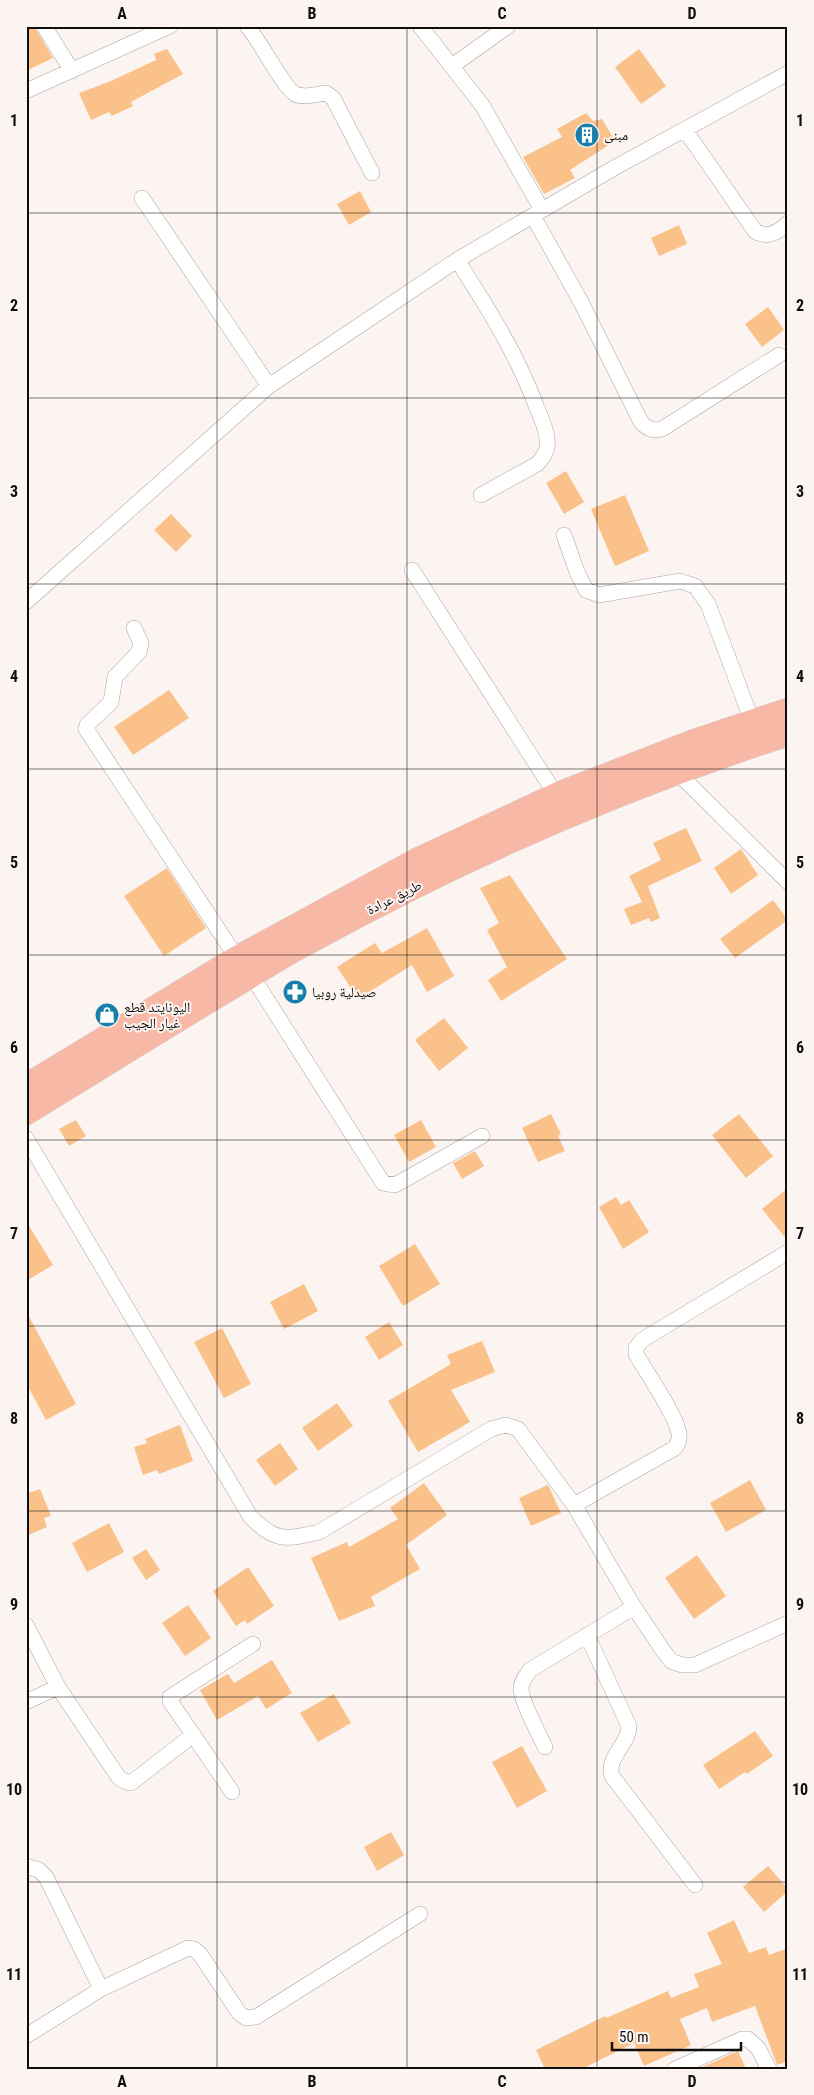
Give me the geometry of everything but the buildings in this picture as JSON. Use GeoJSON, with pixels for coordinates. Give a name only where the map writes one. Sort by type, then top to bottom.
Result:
{"type":"FeatureCollection","features":[{"type":"Feature","properties":{"kind":"main road","name":"طريق عرادة"},"geometry":{"type":"LineString","coordinates":[[26,1086],[237,958],[420,859],[556,795],[624,767],[788,710]]}},
{"type":"Feature","properties":{"kind":"main road","name":"طريق عرادة"},"geometry":{"type":"LineString","coordinates":[[26,1113],[304,944],[436,876],[566,816],[677,772],[788,734]]}},
{"type":"Feature","properties":{"kind":"street"},"geometry":{"type":"LineString","coordinates":[[44,26],[72,71]]}},
{"type":"Feature","properties":{"kind":"street"},"geometry":{"type":"LineString","coordinates":[[26,91],[72,71],[140,32],[170,26]]}},
{"type":"Feature","properties":{"kind":"street"},"geometry":{"type":"LineString","coordinates":[[247,26],[294,94],[326,93],[333,98],[372,172]]}},
{"type":"Feature","properties":{"kind":"street"},"geometry":{"type":"LineString","coordinates":[[420,26],[482,105],[538,213],[641,422],[647,428],[653,431],[662,429],[779,355]]}},
{"type":"Feature","properties":{"kind":"street"},"geometry":{"type":"LineString","coordinates":[[452,66],[508,26]]}},
{"type":"Feature","properties":{"kind":"street"},"geometry":{"type":"LineString","coordinates":[[26,602],[269,386],[457,260],[614,168],[788,73]]}},
{"type":"Feature","properties":{"kind":"street"},"geometry":{"type":"LineString","coordinates":[[685,130],[756,231],[761,235],[767,235],[788,223]]}},
{"type":"Feature","properties":{"kind":"street"},"geometry":{"type":"LineString","coordinates":[[142,198],[269,386]]}},
{"type":"Feature","properties":{"kind":"street"},"geometry":{"type":"LineString","coordinates":[[457,260],[510,346],[528,382],[546,434],[547,447],[543,458],[537,464],[481,495]]}},
{"type":"Feature","properties":{"kind":"street"},"geometry":{"type":"LineString","coordinates":[[564,535],[577,572],[586,590],[599,595],[680,581],[695,586],[708,604],[752,721]]}},
{"type":"Feature","properties":{"kind":"street"},"geometry":{"type":"LineString","coordinates":[[412,570],[556,795]]}},
{"type":"Feature","properties":{"kind":"street"},"geometry":{"type":"LineString","coordinates":[[134,628],[141,643],[138,652],[115,677],[111,702],[87,725],[86,729],[237,958]]}},
{"type":"Feature","properties":{"kind":"street"},"geometry":{"type":"LineString","coordinates":[[677,772],[788,882]]}},
{"type":"Feature","properties":{"kind":"street"},"geometry":{"type":"LineString","coordinates":[[252,976],[383,1184],[395,1185],[482,1136]]}},
{"type":"Feature","properties":{"kind":"street"},"geometry":{"type":"LineString","coordinates":[[26,1138],[250,1516],[266,1532],[291,1538],[319,1532],[491,1429],[506,1425],[518,1429],[574,1505],[634,1607],[671,1661],[682,1665],[695,1665],[788,1623]]}},
{"type":"Feature","properties":{"kind":"street"},"geometry":{"type":"LineString","coordinates":[[574,1505],[675,1448],[679,1441],[679,1432],[673,1417],[636,1354],[636,1348],[642,1340],[788,1252]]}},
{"type":"Feature","properties":{"kind":"street"},"geometry":{"type":"LineString","coordinates":[[545,1747],[522,1696],[521,1687],[530,1670],[634,1607]]}},
{"type":"Feature","properties":{"kind":"street"},"geometry":{"type":"LineString","coordinates":[[26,1625],[58,1687],[119,1778],[132,1783],[194,1735]]}},
{"type":"Feature","properties":{"kind":"street"},"geometry":{"type":"LineString","coordinates":[[587,1635],[629,1726],[629,1735],[611,1763],[612,1776],[695,1885]]}},
{"type":"Feature","properties":{"kind":"street"},"geometry":{"type":"LineString","coordinates":[[232,1792],[170,1701],[170,1697],[253,1644]]}},
{"type":"Feature","properties":{"kind":"street"},"geometry":{"type":"LineString","coordinates":[[26,1702],[58,1687]]}},
{"type":"Feature","properties":{"kind":"street"},"geometry":{"type":"LineString","coordinates":[[26,1866],[39,1870],[46,1877],[102,1989]]}},
{"type":"Feature","properties":{"kind":"street"},"geometry":{"type":"LineString","coordinates":[[26,2036],[102,1989],[188,1948],[194,1949],[200,1954],[239,2013],[246,2018],[256,2017],[420,1914]]}},
{"type":"Feature","properties":{"kind":"street"},"geometry":{"type":"LineString","coordinates":[[675,2069],[742,2039],[748,2039],[758,2048],[769,2069]]}},
{"type":"Feature","properties":{"kind":"place","name":"مبنى"},"geometry":{"type":"Point","coordinates":[587,135]}},
{"type":"Feature","properties":{"kind":"place","name":"صيدلية روبيا"},"geometry":{"type":"Point","coordinates":[295,992]}},
{"type":"Feature","properties":{"kind":"place","name":"اليونايتد قطع غيار الجيب"},"geometry":{"type":"Point","coordinates":[107,1015]}}]}
